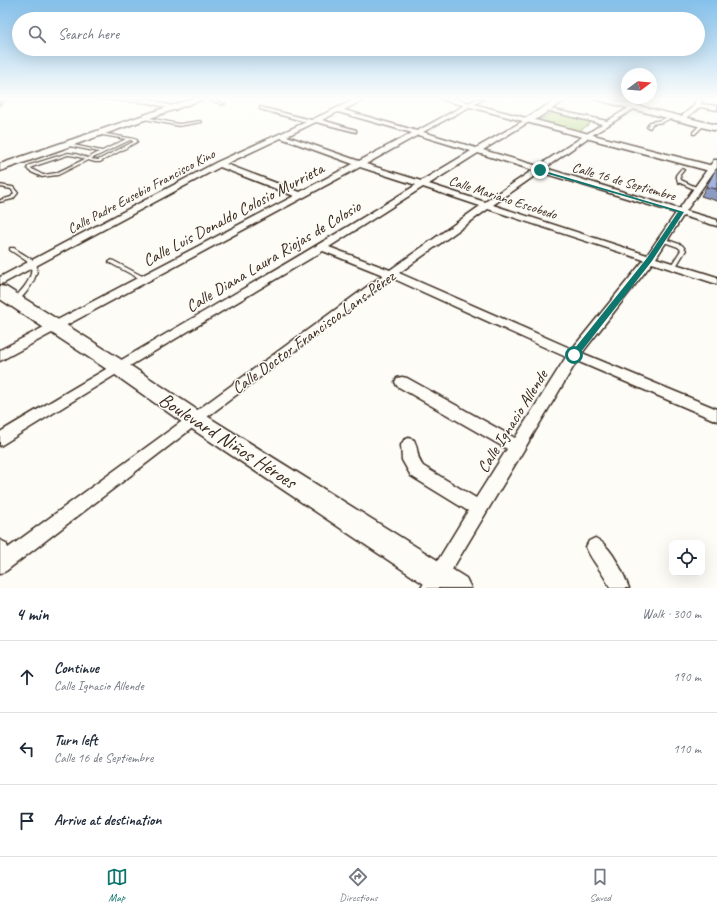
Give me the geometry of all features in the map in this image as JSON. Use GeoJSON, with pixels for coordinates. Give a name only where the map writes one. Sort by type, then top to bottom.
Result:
{"type":"FeatureCollection","features":[{"type":"Feature","properties":{"kind":"main road","name":"Boulevard Niños Héroes"},"geometry":{"type":"LineString","coordinates":[[8,295],[54,327],[118,366],[194,419],[441,584]]}},
{"type":"Feature","properties":{"kind":"street"},"geometry":{"type":"LineString","coordinates":[[0,168],[122,126]]}},
{"type":"Feature","properties":{"kind":"street","name":"Calle Padre Eusebio Francisco Kino"},"geometry":{"type":"LineString","coordinates":[[0,281],[220,164],[301,126]]}},
{"type":"Feature","properties":{"kind":"street"},"geometry":{"type":"LineString","coordinates":[[335,126],[354,131]]}},
{"type":"Feature","properties":{"kind":"street","name":"Calle 16 de Septiembre"},"geometry":{"type":"LineString","coordinates":[[392,126],[477,150],[717,223]]}},
{"type":"Feature","properties":{"kind":"street","name":"Calle Luis Donaldo Colosio Murrieta"},"geometry":{"type":"LineString","coordinates":[[0,356],[431,126]]}},
{"type":"Feature","properties":{"kind":"street","name":"Calle Diana Laura Riojas de Colosio"},"geometry":{"type":"LineString","coordinates":[[0,440],[118,366],[322,247],[477,150],[518,126]]}},
{"type":"Feature","properties":{"kind":"street"},"geometry":{"type":"LineString","coordinates":[[549,126],[715,166]]}},
{"type":"Feature","properties":{"kind":"street","name":"Calle Doctor Francisco Lans Pérez"},"geometry":{"type":"LineString","coordinates":[[1,559],[391,274],[487,205],[602,126]]}},
{"type":"Feature","properties":{"kind":"street","name":"Calle Mariano Escobedo"},"geometry":{"type":"LineString","coordinates":[[280,136],[649,260],[717,281]]}},
{"type":"Feature","properties":{"kind":"street"},"geometry":{"type":"LineString","coordinates":[[220,164],[302,196]]}},
{"type":"Feature","properties":{"kind":"street","name":"Calle Ignacio Allende"},"geometry":{"type":"LineString","coordinates":[[441,584],[479,509],[574,355],[649,260],[697,188],[715,166]]}},
{"type":"Feature","properties":{"kind":"street"},"geometry":{"type":"LineString","coordinates":[[322,247],[391,274],[574,355],[717,415]]}},
{"type":"Feature","properties":{"kind":"street"},"geometry":{"type":"LineString","coordinates":[[402,382],[517,447]]}},
{"type":"Feature","properties":{"kind":"street"},"geometry":{"type":"LineString","coordinates":[[409,445],[410,460],[417,471],[479,509]]}},
{"type":"Feature","properties":{"kind":"street"},"geometry":{"type":"LineString","coordinates":[[595,547],[612,570],[620,588]]}},
{"type":"Feature","properties":{"kind":"lane"},"geometry":{"type":"LineString","coordinates":[[694,133],[701,126]]}},
{"type":"Feature","properties":{"kind":"lane"},"geometry":{"type":"LineString","coordinates":[[102,134],[135,140],[135,142],[104,160],[93,161],[89,159],[68,154],[29,168],[42,176],[57,174],[89,159],[129,139]]}},
{"type":"Feature","properties":{"kind":"lane"},"geometry":{"type":"LineString","coordinates":[[70,145],[102,152]]}},
{"type":"Feature","properties":{"kind":"lane"},"geometry":{"type":"LineString","coordinates":[[682,170],[678,175],[679,181],[697,188]]}},
{"type":"Feature","properties":{"kind":"lane"},"geometry":{"type":"LineString","coordinates":[[0,186],[12,188],[16,193],[12,198],[0,201]]}},
{"type":"Feature","properties":{"kind":"lane"},"geometry":{"type":"LineString","coordinates":[[662,240],[680,246],[684,250],[673,267]]}},
{"type":"Feature","properties":{"kind":"lane"},"geometry":{"type":"LineString","coordinates":[[8,295],[23,293],[33,276],[34,266],[33,263],[12,249]]}},
{"type":"Feature","properties":{"kind":"lane"},"geometry":{"type":"LineString","coordinates":[[112,262],[144,279]]}},
{"type":"Feature","properties":{"kind":"green space"},"geometry":{"type":"Polygon","coordinates":[[[559,126],[586,126],[578,131],[559,126]]]}},
{"type":"Feature","properties":{"kind":"building"},"geometry":{"type":"Polygon","coordinates":[[[716,169],[717,189],[706,187],[716,169]]]}},
{"type":"Feature","properties":{"kind":"route"},"geometry":{"type":"LineString","coordinates":[[540,170],[681,212],[649,260],[574,355]]}}]}
